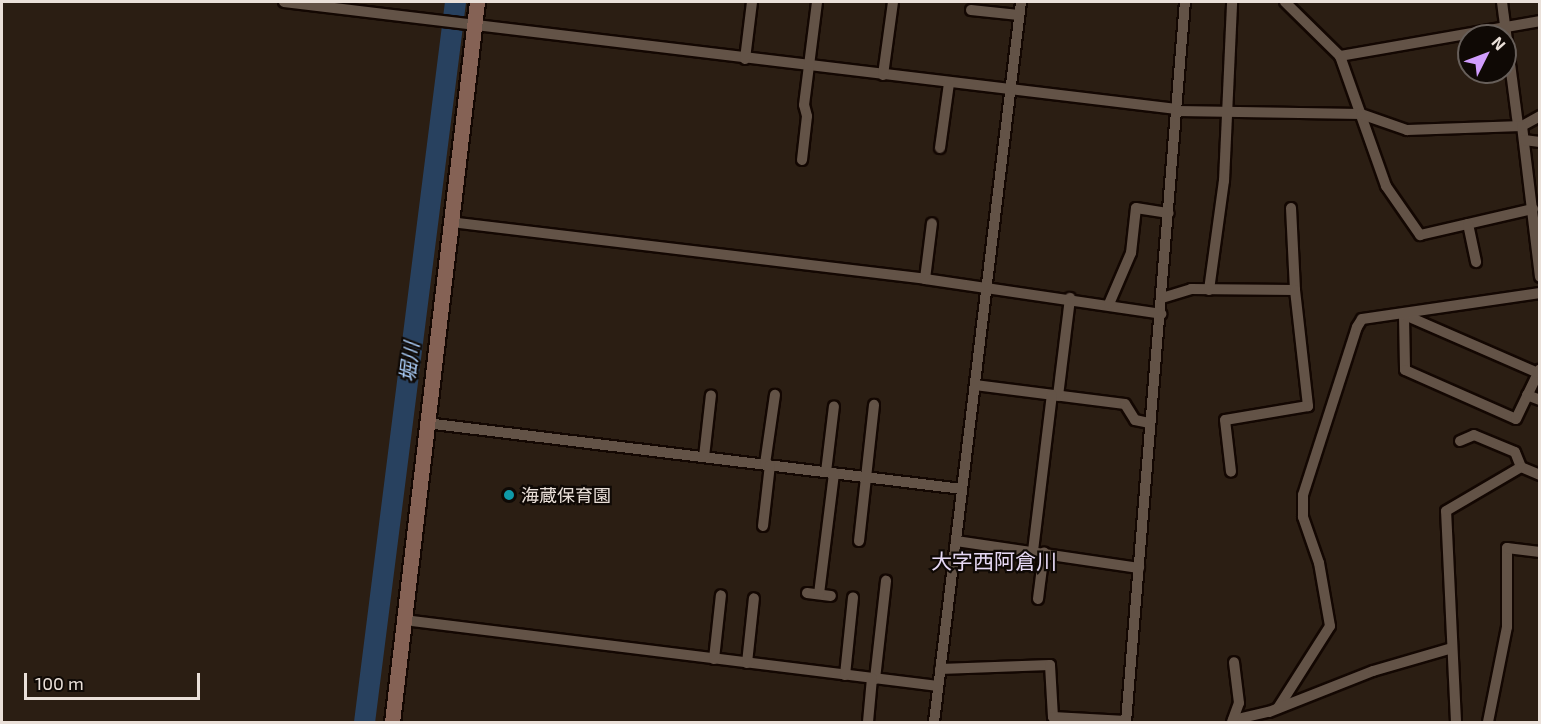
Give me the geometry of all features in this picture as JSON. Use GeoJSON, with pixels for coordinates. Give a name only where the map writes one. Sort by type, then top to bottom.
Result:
{"type":"FeatureCollection","features":[{"type":"Feature","properties":{"kind":"street"},"geometry":{"type":"LineString","coordinates":[[284,2],[311,3],[745,59],[1177,110],[1227,114],[1361,114],[1407,130],[1520,126],[1539,116]]}},
{"type":"Feature","properties":{"kind":"street"},"geometry":{"type":"LineString","coordinates":[[392,723],[471,24],[477,2]]}},
{"type":"Feature","properties":{"kind":"street"},"geometry":{"type":"LineString","coordinates":[[745,59],[752,2]]}},
{"type":"Feature","properties":{"kind":"street"},"geometry":{"type":"LineString","coordinates":[[802,160],[809,66],[817,2]]}},
{"type":"Feature","properties":{"kind":"street"},"geometry":{"type":"LineString","coordinates":[[883,75],[892,2]]}},
{"type":"Feature","properties":{"kind":"street"},"geometry":{"type":"LineString","coordinates":[[934,723],[1021,2]]}},
{"type":"Feature","properties":{"kind":"street"},"geometry":{"type":"LineString","coordinates":[[940,669],[1050,665],[1053,720],[1126,722],[1185,2]]}},
{"type":"Feature","properties":{"kind":"street"},"geometry":{"type":"LineString","coordinates":[[1209,290],[1224,182],[1232,2]]}},
{"type":"Feature","properties":{"kind":"street"},"geometry":{"type":"LineString","coordinates":[[1285,2],[1340,56],[1386,186],[1420,235],[1533,209]]}},
{"type":"Feature","properties":{"kind":"street"},"geometry":{"type":"LineString","coordinates":[[1502,2],[1506,24]]}},
{"type":"Feature","properties":{"kind":"street"},"geometry":{"type":"LineString","coordinates":[[971,10],[1019,15]]}},
{"type":"Feature","properties":{"kind":"street"},"geometry":{"type":"LineString","coordinates":[[1517,25],[1539,21]]}},
{"type":"Feature","properties":{"kind":"street"},"geometry":{"type":"LineString","coordinates":[[1340,56],[1457,36]]}},
{"type":"Feature","properties":{"kind":"street"},"geometry":{"type":"LineString","coordinates":[[940,148],[949,83]]}},
{"type":"Feature","properties":{"kind":"street"},"geometry":{"type":"LineString","coordinates":[[1514,84],[1538,236],[1534,243],[1539,277]]}},
{"type":"Feature","properties":{"kind":"street"},"geometry":{"type":"LineString","coordinates":[[1524,140],[1539,142]]}},
{"type":"Feature","properties":{"kind":"street"},"geometry":{"type":"LineString","coordinates":[[1109,304],[1131,254],[1136,208],[1169,213]]}},
{"type":"Feature","properties":{"kind":"street"},"geometry":{"type":"LineString","coordinates":[[1231,472],[1225,420],[1308,406],[1295,290],[1291,208]]}},
{"type":"Feature","properties":{"kind":"street"},"geometry":{"type":"LineString","coordinates":[[450,222],[925,279],[1070,298],[1161,314]]}},
{"type":"Feature","properties":{"kind":"street"},"geometry":{"type":"LineString","coordinates":[[925,279],[932,223]]}},
{"type":"Feature","properties":{"kind":"street"},"geometry":{"type":"LineString","coordinates":[[1468,224],[1476,262]]}},
{"type":"Feature","properties":{"kind":"street"},"geometry":{"type":"LineString","coordinates":[[1162,298],[1191,289],[1295,290]]}},
{"type":"Feature","properties":{"kind":"street"},"geometry":{"type":"LineString","coordinates":[[1278,708],[1330,626],[1319,564],[1303,517],[1305,487],[1357,327],[1362,319],[1405,316],[1539,293]]}},
{"type":"Feature","properties":{"kind":"street"},"geometry":{"type":"LineString","coordinates":[[1038,599],[1039,551],[1055,396],[1070,298]]}},
{"type":"Feature","properties":{"kind":"street"},"geometry":{"type":"LineString","coordinates":[[1405,316],[1538,370],[1516,419],[1405,370],[1405,316]]}},
{"type":"Feature","properties":{"kind":"street"},"geometry":{"type":"LineString","coordinates":[[975,385],[1125,404],[1135,420],[1149,423]]}},
{"type":"Feature","properties":{"kind":"street"},"geometry":{"type":"LineString","coordinates":[[1527,394],[1539,400]]}},
{"type":"Feature","properties":{"kind":"street"},"geometry":{"type":"LineString","coordinates":[[704,457],[711,395]]}},
{"type":"Feature","properties":{"kind":"street"},"geometry":{"type":"LineString","coordinates":[[763,526],[775,395]]}},
{"type":"Feature","properties":{"kind":"street"},"geometry":{"type":"LineString","coordinates":[[859,541],[874,405]]}},
{"type":"Feature","properties":{"kind":"street"},"geometry":{"type":"LineString","coordinates":[[831,596],[813,593],[830,472],[834,406]]}},
{"type":"Feature","properties":{"kind":"street"},"geometry":{"type":"LineString","coordinates":[[426,423],[962,489]]}},
{"type":"Feature","properties":{"kind":"street"},"geometry":{"type":"LineString","coordinates":[[1460,441],[1474,435],[1515,453],[1521,467],[1539,475]]}},
{"type":"Feature","properties":{"kind":"street"},"geometry":{"type":"LineString","coordinates":[[1456,723],[1446,511],[1521,467]]}},
{"type":"Feature","properties":{"kind":"street"},"geometry":{"type":"LineString","coordinates":[[956,541],[1039,551],[1139,568]]}},
{"type":"Feature","properties":{"kind":"street"},"geometry":{"type":"LineString","coordinates":[[1488,723],[1507,627],[1507,548],[1539,552]]}},
{"type":"Feature","properties":{"kind":"street"},"geometry":{"type":"LineString","coordinates":[[868,723],[886,581]]}},
{"type":"Feature","properties":{"kind":"street"},"geometry":{"type":"LineString","coordinates":[[714,658],[722,595]]}},
{"type":"Feature","properties":{"kind":"street"},"geometry":{"type":"LineString","coordinates":[[845,675],[854,597]]}},
{"type":"Feature","properties":{"kind":"street"},"geometry":{"type":"LineString","coordinates":[[747,663],[754,598]]}},
{"type":"Feature","properties":{"kind":"street"},"geometry":{"type":"LineString","coordinates":[[404,621],[938,686]]}},
{"type":"Feature","properties":{"kind":"street"},"geometry":{"type":"LineString","coordinates":[[1233,721],[1278,708],[1373,671],[1452,648]]}},
{"type":"Feature","properties":{"kind":"street"},"geometry":{"type":"LineString","coordinates":[[1233,721],[1239,703],[1234,662]]}},
{"type":"Feature","properties":{"kind":"waterway","name":"堀川"},"geometry":{"type":"LineString","coordinates":[[364,722],[455,2]]}},
{"type":"Feature","properties":{"kind":"place","name":"海蔵保育園"},"geometry":{"type":"Point","coordinates":[509,495]}},
{"type":"Feature","properties":{"kind":"district","name":"大字西阿倉川"},"geometry":{"type":"Point","coordinates":[994,561]}}]}
